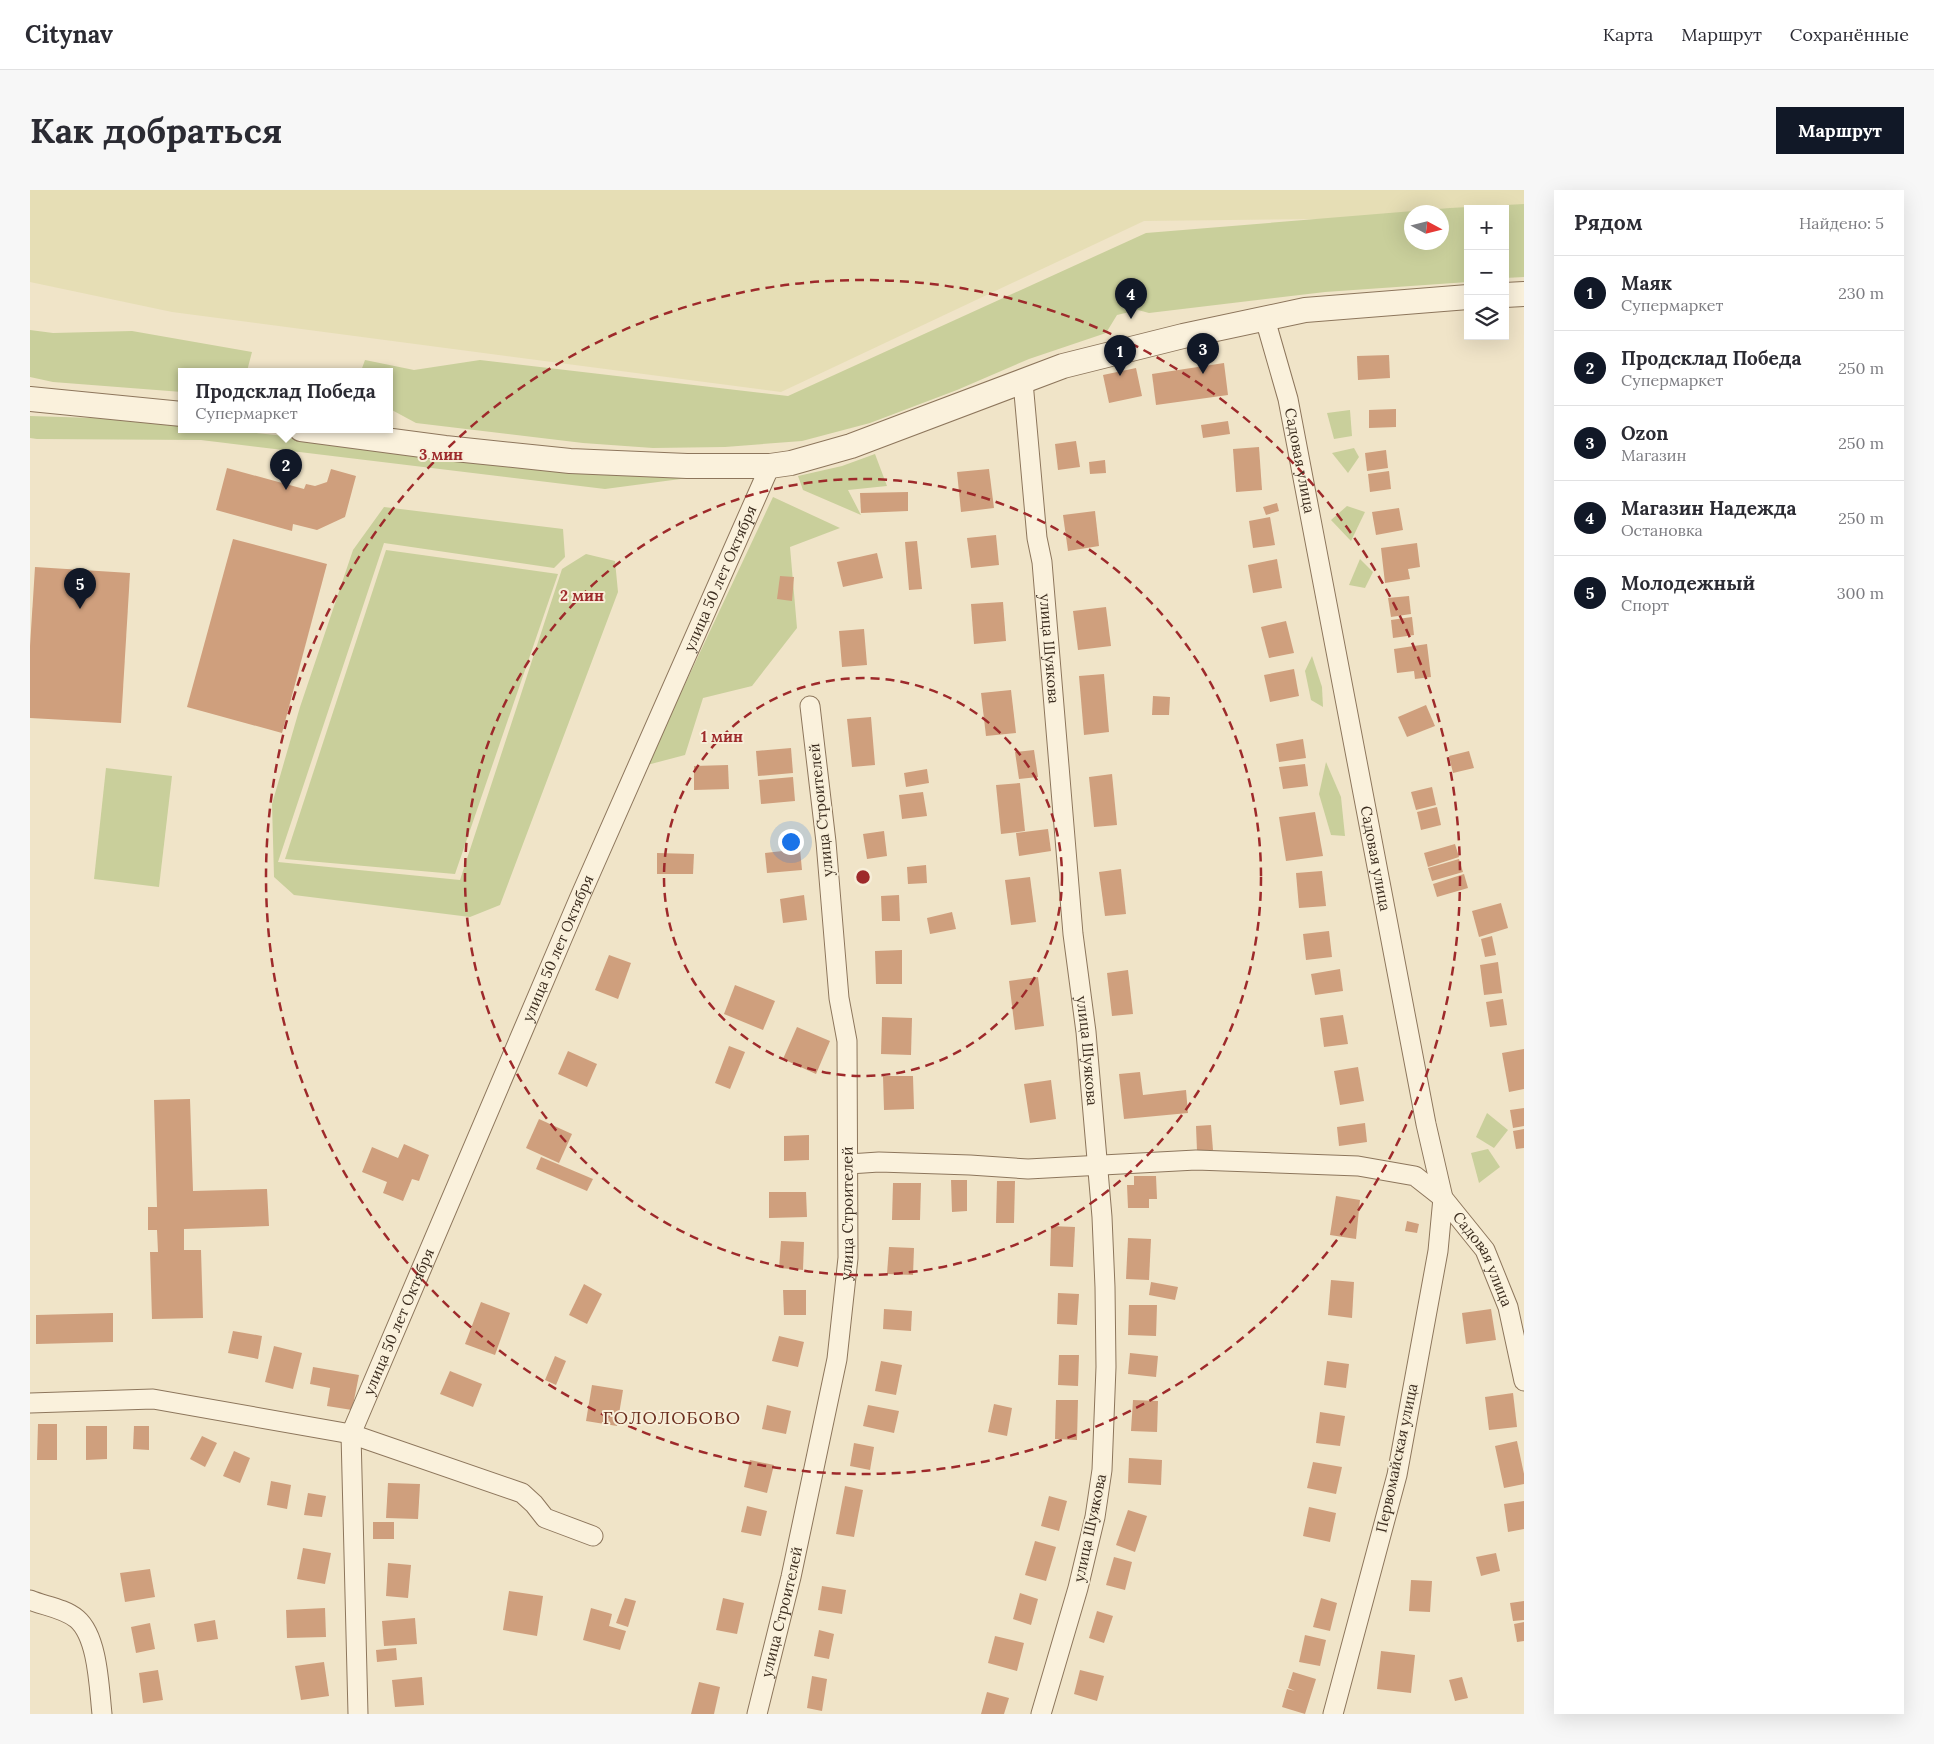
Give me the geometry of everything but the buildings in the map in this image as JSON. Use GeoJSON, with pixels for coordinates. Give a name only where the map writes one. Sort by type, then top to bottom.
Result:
{"type":"FeatureCollection","features":[{"type":"Feature","properties":{"kind":"street"},"geometry":{"type":"LineString","coordinates":[[1509,295],[1524,294]]}},
{"type":"Feature","properties":{"kind":"street"},"geometry":{"type":"LineString","coordinates":[[331,433],[445,448],[570,461],[687,466],[770,466],[791,463],[851,446],[1063,366],[1183,336],[1305,310],[1464,297]]}},
{"type":"Feature","properties":{"kind":"street","name":"Садовая улица"},"geometry":{"type":"LineString","coordinates":[[1265,319],[1288,399],[1426,1124],[1443,1198],[1485,1250],[1508,1306],[1524,1382]]}},
{"type":"Feature","properties":{"kind":"street","name":"улица Шуякова"},"geometry":{"type":"LineString","coordinates":[[1023,382],[1037,538],[1042,562],[1073,934],[1086,1032],[1105,1287],[1105,1418],[1102,1470],[1095,1516],[1078,1588],[1041,1714]]}},
{"type":"Feature","properties":{"kind":"street"},"geometry":{"type":"LineString","coordinates":[[30,399],[178,414]]}},
{"type":"Feature","properties":{"kind":"street","name":"улица 50 лет Октября"},"geometry":{"type":"LineString","coordinates":[[358,1714],[352,1434],[579,899],[770,466]]}},
{"type":"Feature","properties":{"kind":"street","name":"улица Строителей"},"geometry":{"type":"LineString","coordinates":[[757,1714],[791,1577],[837,1359],[848,1258],[847,1040],[839,998],[826,842],[810,706]]}},
{"type":"Feature","properties":{"kind":"street"},"geometry":{"type":"LineString","coordinates":[[848,1164],[879,1162],[961,1164],[1028,1169],[1196,1160],[1358,1166],[1416,1176],[1443,1198]]}},
{"type":"Feature","properties":{"kind":"street","name":"Первомайская улица"},"geometry":{"type":"LineString","coordinates":[[1333,1714],[1397,1475],[1438,1251],[1443,1198]]}},
{"type":"Feature","properties":{"kind":"street"},"geometry":{"type":"LineString","coordinates":[[30,1403],[153,1399],[352,1434],[522,1493],[545,1518],[593,1536]]}},
{"type":"Feature","properties":{"kind":"street"},"geometry":{"type":"LineString","coordinates":[[30,1600],[53,1607],[76,1618],[91,1640],[102,1714]]}},
{"type":"Feature","properties":{"kind":"shaded area"},"geometry":{"type":"Polygon","coordinates":[[[30,190],[1524,190],[1524,217],[1509,211],[1509,205],[1464,205],[1464,209],[1449,211],[1449,205],[1404,205],[1404,218],[1144,221],[781,392],[172,312],[30,282],[30,190]]]}},
{"type":"Feature","properties":{"kind":"green space"},"geometry":{"type":"Polygon","coordinates":[[[1524,204],[1524,277],[1509,278],[1509,205],[1506,205],[1524,204]]]}},
{"type":"Feature","properties":{"kind":"green space"},"geometry":{"type":"Polygon","coordinates":[[[1464,207],[1464,282],[1325,292],[1149,313],[1138,310],[1117,315],[1106,333],[1029,359],[957,390],[870,423],[802,441],[725,447],[653,448],[583,443],[416,423],[393,411],[393,368],[362,368],[365,360],[414,370],[480,360],[788,396],[1146,233],[1404,212],[1404,250],[1449,250],[1449,208],[1464,207]]]}},
{"type":"Feature","properties":{"kind":"green space"},"geometry":{"type":"Polygon","coordinates":[[[30,330],[53,333],[132,331],[252,352],[248,368],[178,368],[178,392],[53,382],[30,377],[30,330]]]}},
{"type":"Feature","properties":{"kind":"green space"},"geometry":{"type":"Polygon","coordinates":[[[1350,410],[1352,436],[1334,439],[1327,413],[1350,410]]]}},
{"type":"Feature","properties":{"kind":"green space"},"geometry":{"type":"Polygon","coordinates":[[[30,416],[126,419],[178,425],[178,433],[257,433],[688,478],[605,489],[201,440],[30,438],[30,416]]]}},
{"type":"Feature","properties":{"kind":"green space"},"geometry":{"type":"Polygon","coordinates":[[[1354,448],[1359,457],[1348,473],[1332,453],[1354,448]]]}},
{"type":"Feature","properties":{"kind":"green space"},"geometry":{"type":"Polygon","coordinates":[[[875,454],[887,486],[848,490],[861,515],[803,490],[798,476],[842,466],[875,454]]]}},
{"type":"Feature","properties":{"kind":"green space"},"geometry":{"type":"Polygon","coordinates":[[[773,497],[840,528],[790,547],[797,628],[752,686],[703,698],[685,755],[647,765],[773,497]]]}},
{"type":"Feature","properties":{"kind":"green space"},"geometry":{"type":"Polygon","coordinates":[[[1347,506],[1365,512],[1351,541],[1331,520],[1347,506]]]}},
{"type":"Feature","properties":{"kind":"green space"},"geometry":{"type":"Polygon","coordinates":[[[384,507],[563,529],[565,557],[554,568],[384,543],[278,862],[460,880],[562,569],[586,554],[615,561],[618,592],[500,905],[470,917],[294,895],[274,877],[272,804],[300,707],[353,550],[384,507]]]}},
{"type":"Feature","properties":{"kind":"green space"},"geometry":{"type":"Polygon","coordinates":[[[386,550],[558,574],[455,874],[285,859],[386,550]]]}},
{"type":"Feature","properties":{"kind":"green space"},"geometry":{"type":"Polygon","coordinates":[[[1360,559],[1373,572],[1365,588],[1349,585],[1360,559]]]}},
{"type":"Feature","properties":{"kind":"green space"},"geometry":{"type":"Polygon","coordinates":[[[1312,656],[1322,687],[1323,707],[1311,700],[1305,671],[1312,656]]]}},
{"type":"Feature","properties":{"kind":"green space"},"geometry":{"type":"Polygon","coordinates":[[[1326,762],[1341,797],[1345,836],[1331,835],[1319,794],[1326,762]]]}},
{"type":"Feature","properties":{"kind":"green space"},"geometry":{"type":"Polygon","coordinates":[[[106,768],[172,776],[159,887],[94,879],[106,768]]]}},
{"type":"Feature","properties":{"kind":"green space"},"geometry":{"type":"Polygon","coordinates":[[[1487,1113],[1508,1130],[1494,1148],[1476,1137],[1487,1113]]]}},
{"type":"Feature","properties":{"kind":"green space"},"geometry":{"type":"Polygon","coordinates":[[[1488,1149],[1500,1167],[1479,1183],[1471,1153],[1488,1149]]]}},
{"type":"Feature","properties":{"kind":"place","name":"Магазин Надежда"},"geometry":{"type":"Point","coordinates":[1131,319]}},
{"type":"Feature","properties":{"kind":"place","name":"Ozon"},"geometry":{"type":"Point","coordinates":[1203,374]}},
{"type":"Feature","properties":{"kind":"place","name":"Маяк"},"geometry":{"type":"Point","coordinates":[1120,376]}},
{"type":"Feature","properties":{"kind":"place","name":"Продсклад Победа"},"geometry":{"type":"Point","coordinates":[286,490]}},
{"type":"Feature","properties":{"kind":"place","name":"Молодежный"},"geometry":{"type":"Point","coordinates":[80,609]}},
{"type":"Feature","properties":{"kind":"district","name":"ГОЛОЛОБОВО"},"geometry":{"type":"Point","coordinates":[672,1418]}}]}
